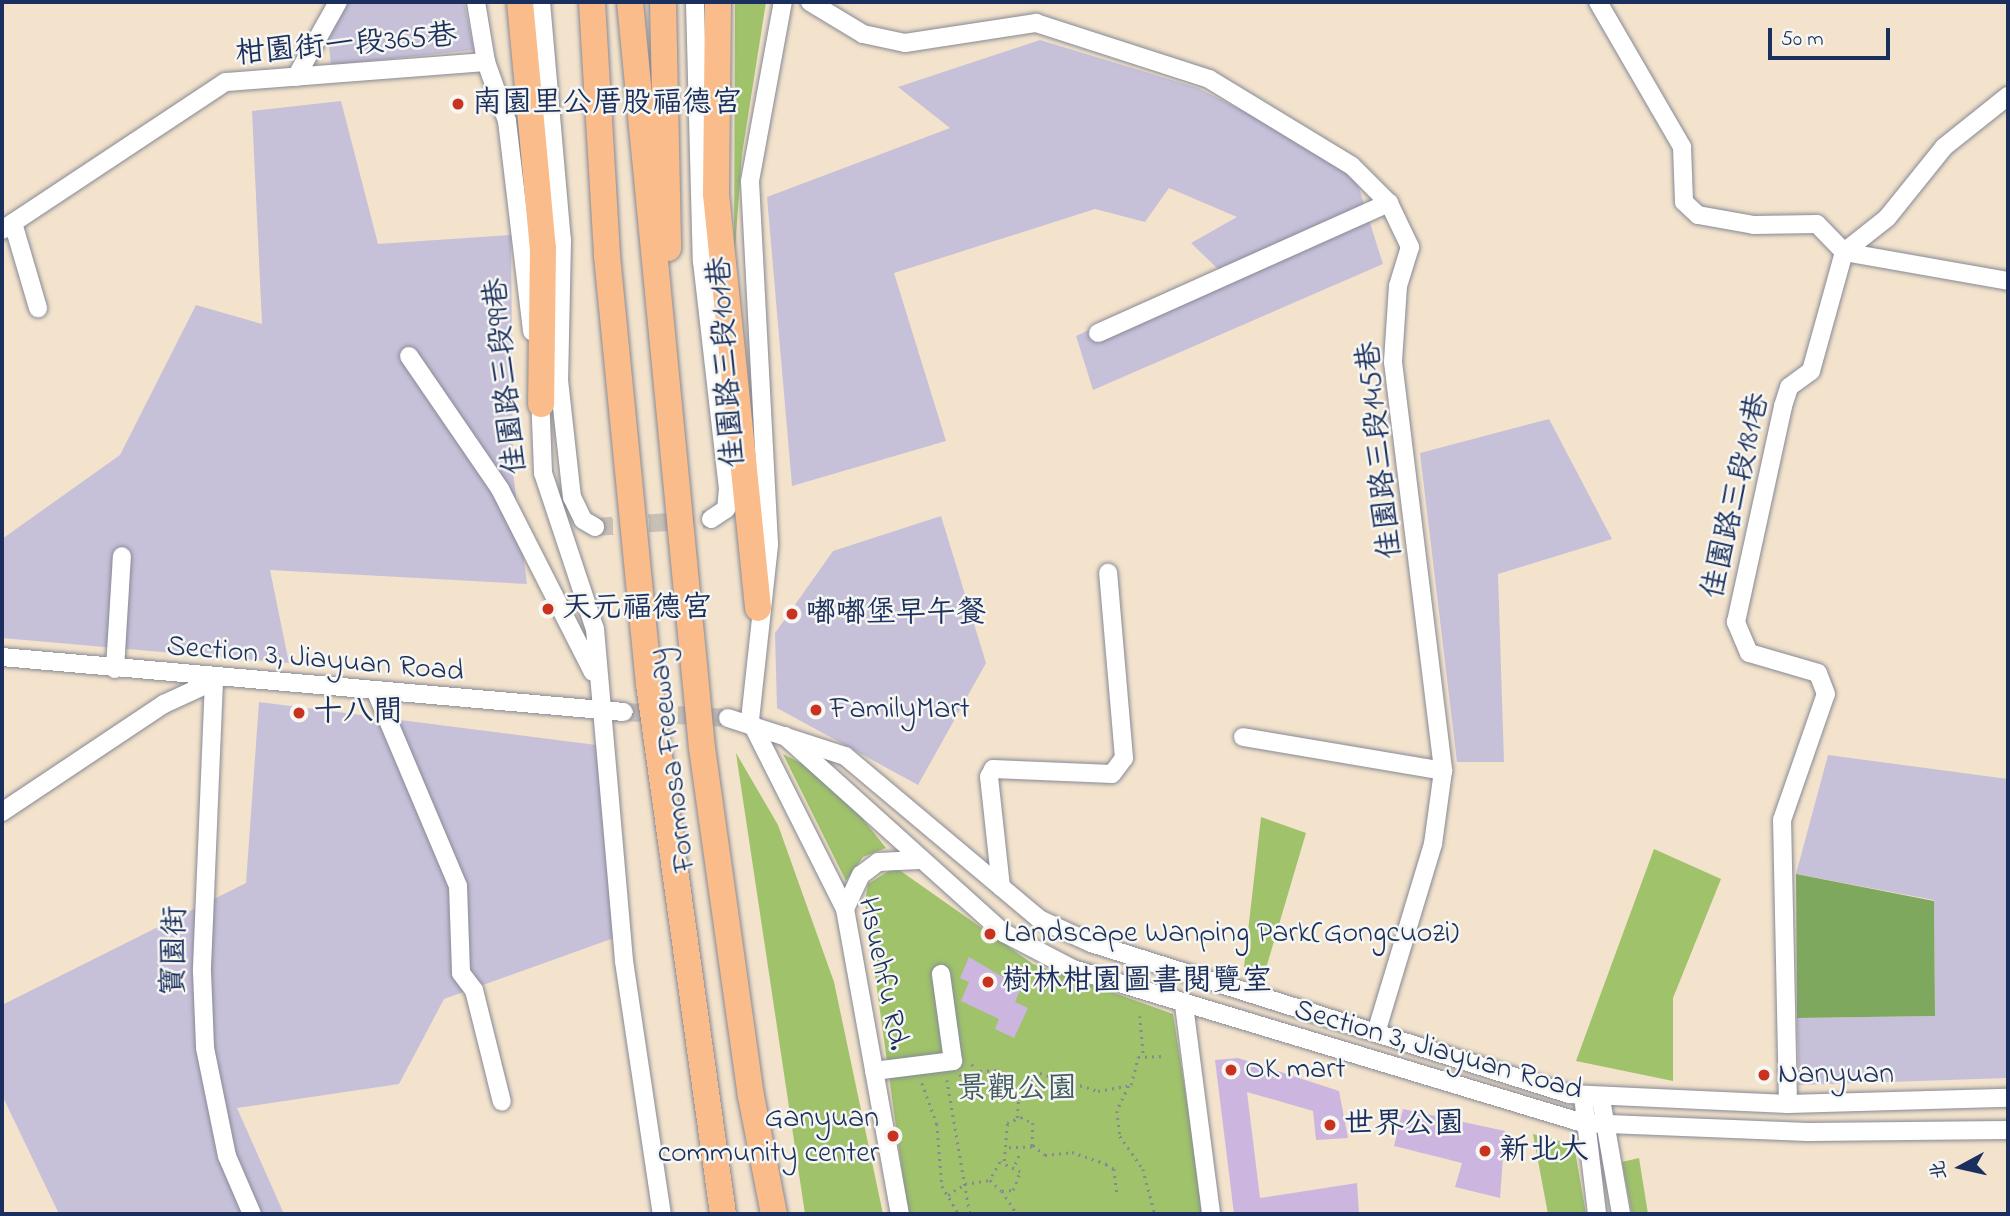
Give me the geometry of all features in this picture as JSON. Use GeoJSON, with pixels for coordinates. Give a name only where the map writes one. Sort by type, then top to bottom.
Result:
{"type":"FeatureCollection","features":[{"type":"Feature","properties":{"kind":"highway"},"geometry":{"type":"LineString","coordinates":[[520,2],[543,248],[541,404]]}},
{"type":"Feature","properties":{"kind":"highway"},"geometry":{"type":"LineString","coordinates":[[583,2],[607,256]]}},
{"type":"Feature","properties":{"kind":"highway","name":"Formosa Freeway"},"geometry":{"type":"LineString","coordinates":[[592,2],[607,256],[668,846],[723,1214]]}},
{"type":"Feature","properties":{"kind":"highway","name":"Formosa Freeway"},"geometry":{"type":"LineString","coordinates":[[630,2],[702,748],[774,1214]]}},
{"type":"Feature","properties":{"kind":"highway"},"geometry":{"type":"LineString","coordinates":[[663,2],[675,467]]}},
{"type":"Feature","properties":{"kind":"highway"},"geometry":{"type":"LineString","coordinates":[[718,2],[716,194],[758,608]]}},
{"type":"Feature","properties":{"kind":"street"},"geometry":{"type":"LineString","coordinates":[[296,77],[338,2]]}},
{"type":"Feature","properties":{"kind":"street","name":"佳園路三段99巷"},"geometry":{"type":"LineString","coordinates":[[476,2],[486,62],[507,121],[541,404],[542,473],[595,629],[615,712]]}},
{"type":"Feature","properties":{"kind":"street"},"geometry":{"type":"LineString","coordinates":[[541,2],[562,240],[559,380],[572,498],[583,520],[595,527]]}},
{"type":"Feature","properties":{"kind":"street"},"geometry":{"type":"LineString","coordinates":[[695,2],[702,261],[728,488],[726,509],[711,519]]}},
{"type":"Feature","properties":{"kind":"street","name":"佳園路三段101巷"},"geometry":{"type":"LineString","coordinates":[[750,720],[758,608],[769,544],[750,181],[783,2]]}},
{"type":"Feature","properties":{"kind":"street","name":"佳園路三段145巷"},"geometry":{"type":"LineString","coordinates":[[810,2],[863,34],[905,43],[1037,23],[1209,79],[1352,166],[1389,203],[1410,247],[1398,286],[1393,362],[1443,771],[1433,844],[1376,1032]]}},
{"type":"Feature","properties":{"kind":"street"},"geometry":{"type":"LineString","coordinates":[[1598,2],[1682,147],[1684,202],[1698,215],[1754,225],[1817,223],[1844,252],[2008,281]]}},
{"type":"Feature","properties":{"kind":"street","name":"柑園街一段365巷"},"geometry":{"type":"LineString","coordinates":[[7,227],[226,82],[486,62]]}},
{"type":"Feature","properties":{"kind":"street"},"geometry":{"type":"LineString","coordinates":[[1844,252],[1887,218],[1944,147],[2008,96]]}},
{"type":"Feature","properties":{"kind":"street"},"geometry":{"type":"LineString","coordinates":[[1098,333],[1389,203]]}},
{"type":"Feature","properties":{"kind":"street"},"geometry":{"type":"LineString","coordinates":[[7,227],[38,308]]}},
{"type":"Feature","properties":{"kind":"street","name":"佳園路三段181巷"},"geometry":{"type":"LineString","coordinates":[[1788,1104],[1782,820],[1826,694],[1818,673],[1749,653],[1736,622],[1783,406],[1789,387],[1811,371],[1844,252]]}},
{"type":"Feature","properties":{"kind":"street","name":"佳園路三段99巷"},"geometry":{"type":"LineString","coordinates":[[409,356],[500,489],[583,643],[615,712]]}},
{"type":"Feature","properties":{"kind":"street"},"geometry":{"type":"LineString","coordinates":[[115,669],[122,556]]}},
{"type":"Feature","properties":{"kind":"street"},"geometry":{"type":"LineString","coordinates":[[1001,887],[989,777],[993,769],[1112,774],[1124,758],[1108,573]]}},
{"type":"Feature","properties":{"kind":"street","name":"Section 3, Jiayuan Road"},"geometry":{"type":"LineString","coordinates":[[2,657],[214,681],[615,712]]}},
{"type":"Feature","properties":{"kind":"street"},"geometry":{"type":"LineString","coordinates":[[2,812],[164,704],[214,681]]}},
{"type":"Feature","properties":{"kind":"street","name":"寶園街"},"geometry":{"type":"LineString","coordinates":[[214,681],[202,972],[205,1048],[228,1156],[252,1214]]}},
{"type":"Feature","properties":{"kind":"street"},"geometry":{"type":"LineString","coordinates":[[376,692],[458,886],[461,973],[474,990],[502,1102]]}},
{"type":"Feature","properties":{"kind":"street"},"geometry":{"type":"LineString","coordinates":[[615,712],[624,961],[662,1214]]}},
{"type":"Feature","properties":{"kind":"street","name":"Section 3, Jiayuan Road"},"geometry":{"type":"LineString","coordinates":[[728,718],[750,720],[845,755],[1039,919],[1091,943],[1592,1098],[1788,1104],[2008,1098]]}},
{"type":"Feature","properties":{"kind":"street","name":"Hsuehfu Rd."},"geometry":{"type":"LineString","coordinates":[[750,720],[845,909],[900,1214]]}},
{"type":"Feature","properties":{"kind":"street","name":"Section 3, Jiayuan Road"},"geometry":{"type":"LineString","coordinates":[[780,731],[919,860],[1004,933],[1073,969],[1184,1005],[1583,1123],[1605,1126],[2008,1130]]}},
{"type":"Feature","properties":{"kind":"street"},"geometry":{"type":"LineString","coordinates":[[1243,737],[1443,771]]}},
{"type":"Feature","properties":{"kind":"street"},"geometry":{"type":"LineString","coordinates":[[845,909],[861,876],[878,862],[919,860]]}},
{"type":"Feature","properties":{"kind":"street"},"geometry":{"type":"LineString","coordinates":[[874,1071],[953,1061],[941,974]]}},
{"type":"Feature","properties":{"kind":"street"},"geometry":{"type":"LineString","coordinates":[[1184,1005],[1211,1214]]}},
{"type":"Feature","properties":{"kind":"street"},"geometry":{"type":"LineString","coordinates":[[1592,1098],[1583,1123],[1597,1214]]}},
{"type":"Feature","properties":{"kind":"street"},"geometry":{"type":"LineString","coordinates":[[1592,1098],[1605,1126],[1621,1214]]}},
{"type":"Feature","properties":{"kind":"path"},"geometry":{"type":"LineString","coordinates":[[1140,1016],[1143,1054],[1133,1066],[1131,1084],[1117,1111],[1120,1136],[1143,1169],[1155,1214]]}},
{"type":"Feature","properties":{"kind":"path"},"geometry":{"type":"LineString","coordinates":[[1143,1054],[1164,1056]]}},
{"type":"Feature","properties":{"kind":"path"},"geometry":{"type":"LineString","coordinates":[[970,1214],[947,1076],[959,1073],[970,1062],[980,1071],[997,1070],[1019,1089]]}},
{"type":"Feature","properties":{"kind":"path"},"geometry":{"type":"LineString","coordinates":[[923,1066],[922,1083],[937,1124],[936,1163],[948,1195],[959,1214]]}},
{"type":"Feature","properties":{"kind":"path"},"geometry":{"type":"LineString","coordinates":[[959,1073],[973,1083],[980,1071]]}},
{"type":"Feature","properties":{"kind":"path"},"geometry":{"type":"LineString","coordinates":[[1004,1161],[1009,1148],[1004,1129],[1017,1118],[1019,1089],[1040,1073],[1053,1072],[1098,1091],[1131,1084]]}},
{"type":"Feature","properties":{"kind":"path"},"geometry":{"type":"LineString","coordinates":[[1017,1118],[1032,1123],[1033,1145],[1045,1155],[1072,1152],[1114,1169],[1117,1195]]}},
{"type":"Feature","properties":{"kind":"path"},"geometry":{"type":"LineString","coordinates":[[1002,1191],[1019,1184],[1015,1164],[1020,1152],[1033,1145]]}},
{"type":"Feature","properties":{"kind":"path"},"geometry":{"type":"LineString","coordinates":[[1009,1148],[1020,1152]]}},
{"type":"Feature","properties":{"kind":"path"},"geometry":{"type":"LineString","coordinates":[[990,1180],[994,1166],[1004,1161],[1015,1164]]}},
{"type":"Feature","properties":{"kind":"path"},"geometry":{"type":"LineString","coordinates":[[948,1195],[965,1184],[990,1180]]}},
{"type":"Feature","properties":{"kind":"path"},"geometry":{"type":"LineString","coordinates":[[990,1180],[1002,1191],[1017,1214]]}},
{"type":"Feature","properties":{"kind":"shaded area"},"geometry":{"type":"Polygon","coordinates":[[[344,2],[464,2],[474,50],[331,65],[327,27],[344,2]]]}},
{"type":"Feature","properties":{"kind":"shaded area"},"geometry":{"type":"Polygon","coordinates":[[[1040,40],[1198,88],[1352,166],[1383,264],[1093,390],[1076,336],[1219,270],[1191,243],[1237,217],[1169,188],[1145,222],[1095,209],[894,273],[946,441],[792,486],[767,197],[950,128],[898,87],[1040,40]]]}},
{"type":"Feature","properties":{"kind":"shaded area"},"geometry":{"type":"Polygon","coordinates":[[[341,101],[378,244],[511,235],[513,472],[527,584],[270,570],[289,663],[2,638],[2,539],[120,455],[196,305],[262,324],[252,111],[341,101]]]}},
{"type":"Feature","properties":{"kind":"shaded area"},"geometry":{"type":"Polygon","coordinates":[[[1549,419],[1612,539],[1498,574],[1504,762],[1457,762],[1420,453],[1549,419]]]}},
{"type":"Feature","properties":{"kind":"shaded area"},"geometry":{"type":"Polygon","coordinates":[[[941,516],[986,663],[918,785],[777,708],[775,633],[833,551],[941,516]]]}},
{"type":"Feature","properties":{"kind":"shaded area"},"geometry":{"type":"Polygon","coordinates":[[[259,702],[604,746],[614,938],[444,999],[399,1084],[237,1108],[284,1214],[59,1214],[2,1095],[2,1005],[246,883],[259,702]]]}},
{"type":"Feature","properties":{"kind":"shaded area"},"geometry":{"type":"Polygon","coordinates":[[[1828,755],[2008,779],[2008,1078],[1799,1085],[1797,1018],[1935,1016],[1934,900],[1796,874],[1828,755]]]}},
{"type":"Feature","properties":{"kind":"green space"},"geometry":{"type":"Polygon","coordinates":[[[735,2],[766,2],[742,154],[734,263],[735,2]]]}},
{"type":"Feature","properties":{"kind":"green space"},"geometry":{"type":"Polygon","coordinates":[[[736,753],[778,825],[834,982],[883,1214],[805,1214],[736,753]]]}},
{"type":"Feature","properties":{"kind":"green space"},"geometry":{"type":"Polygon","coordinates":[[[783,754],[830,778],[886,848],[863,857],[846,881],[783,754]]]}},
{"type":"Feature","properties":{"kind":"green space"},"geometry":{"type":"Polygon","coordinates":[[[1261,817],[1306,833],[1264,975],[1244,967],[1261,817]]]}},
{"type":"Feature","properties":{"kind":"green space"},"geometry":{"type":"Polygon","coordinates":[[[1654,849],[1721,879],[1673,998],[1673,1081],[1576,1061],[1654,849]]]}},
{"type":"Feature","properties":{"kind":"green space","name":"景觀公園"},"geometry":{"type":"Polygon","coordinates":[[[895,867],[1033,964],[1173,1014],[1205,1214],[908,1214],[865,902],[868,884],[895,867]]]}},
{"type":"Feature","properties":{"kind":"green space"},"geometry":{"type":"Polygon","coordinates":[[[1796,874],[1934,901],[1935,1016],[1797,1018],[1796,874]]]}},
{"type":"Feature","properties":{"kind":"green space"},"geometry":{"type":"Polygon","coordinates":[[[1533,1134],[1574,1145],[1586,1214],[1548,1214],[1533,1134]]]}},
{"type":"Feature","properties":{"kind":"green space"},"geometry":{"type":"Polygon","coordinates":[[[1639,1158],[1648,1214],[1632,1214],[1622,1162],[1639,1158]]]}},
{"type":"Feature","properties":{"kind":"building"},"geometry":{"type":"Polygon","coordinates":[[[969,957],[1021,988],[1015,1002],[1028,1008],[1014,1038],[995,1029],[999,1019],[961,1001],[969,982],[960,978],[969,957]]]}},
{"type":"Feature","properties":{"kind":"building","name":"世界公園"},"geometry":{"type":"Polygon","coordinates":[[[1238,1058],[1339,1091],[1348,1138],[1316,1140],[1313,1111],[1247,1092],[1260,1198],[1357,1183],[1359,1213],[1234,1214],[1215,1060],[1238,1058]]]}},
{"type":"Feature","properties":{"kind":"building"},"geometry":{"type":"Polygon","coordinates":[[[1403,1109],[1505,1131],[1500,1198],[1455,1187],[1462,1163],[1394,1146],[1403,1109]]]}},
{"type":"Feature","properties":{"kind":"tunnel"},"geometry":{"type":"LineString","coordinates":[[595,527],[711,519]]}},
{"type":"Feature","properties":{"kind":"tunnel"},"geometry":{"type":"LineString","coordinates":[[624,712],[728,718]]}},
{"type":"Feature","properties":{"kind":"place","name":"南園里公厝股福德宮"},"geometry":{"type":"Point","coordinates":[458,104]}},
{"type":"Feature","properties":{"kind":"place","name":"天元福德宮"},"geometry":{"type":"Point","coordinates":[548,609]}},
{"type":"Feature","properties":{"kind":"place","name":"嘟嘟堡早午餐"},"geometry":{"type":"Point","coordinates":[792,614]}},
{"type":"Feature","properties":{"kind":"place","name":"FamilyMart"},"geometry":{"type":"Point","coordinates":[816,710]}},
{"type":"Feature","properties":{"kind":"place","name":"十八間"},"geometry":{"type":"Point","coordinates":[299,713]}},
{"type":"Feature","properties":{"kind":"place","name":"Landscape Wanping Park(Gongcuozi)"},"geometry":{"type":"Point","coordinates":[990,934]}},
{"type":"Feature","properties":{"kind":"place","name":"樹林柑園圖書閱覽室"},"geometry":{"type":"Point","coordinates":[988,982]}},
{"type":"Feature","properties":{"kind":"place","name":"OK mart"},"geometry":{"type":"Point","coordinates":[1231,1070]}},
{"type":"Feature","properties":{"kind":"place","name":"Nanyuan"},"geometry":{"type":"Point","coordinates":[1764,1075]}},
{"type":"Feature","properties":{"kind":"place","name":"世界公園"},"geometry":{"type":"Point","coordinates":[1330,1125]}},
{"type":"Feature","properties":{"kind":"place","name":"Ganyuan community center"},"geometry":{"type":"Point","coordinates":[893,1136]}},
{"type":"Feature","properties":{"kind":"place","name":"新北大"},"geometry":{"type":"Point","coordinates":[1485,1151]}}]}
